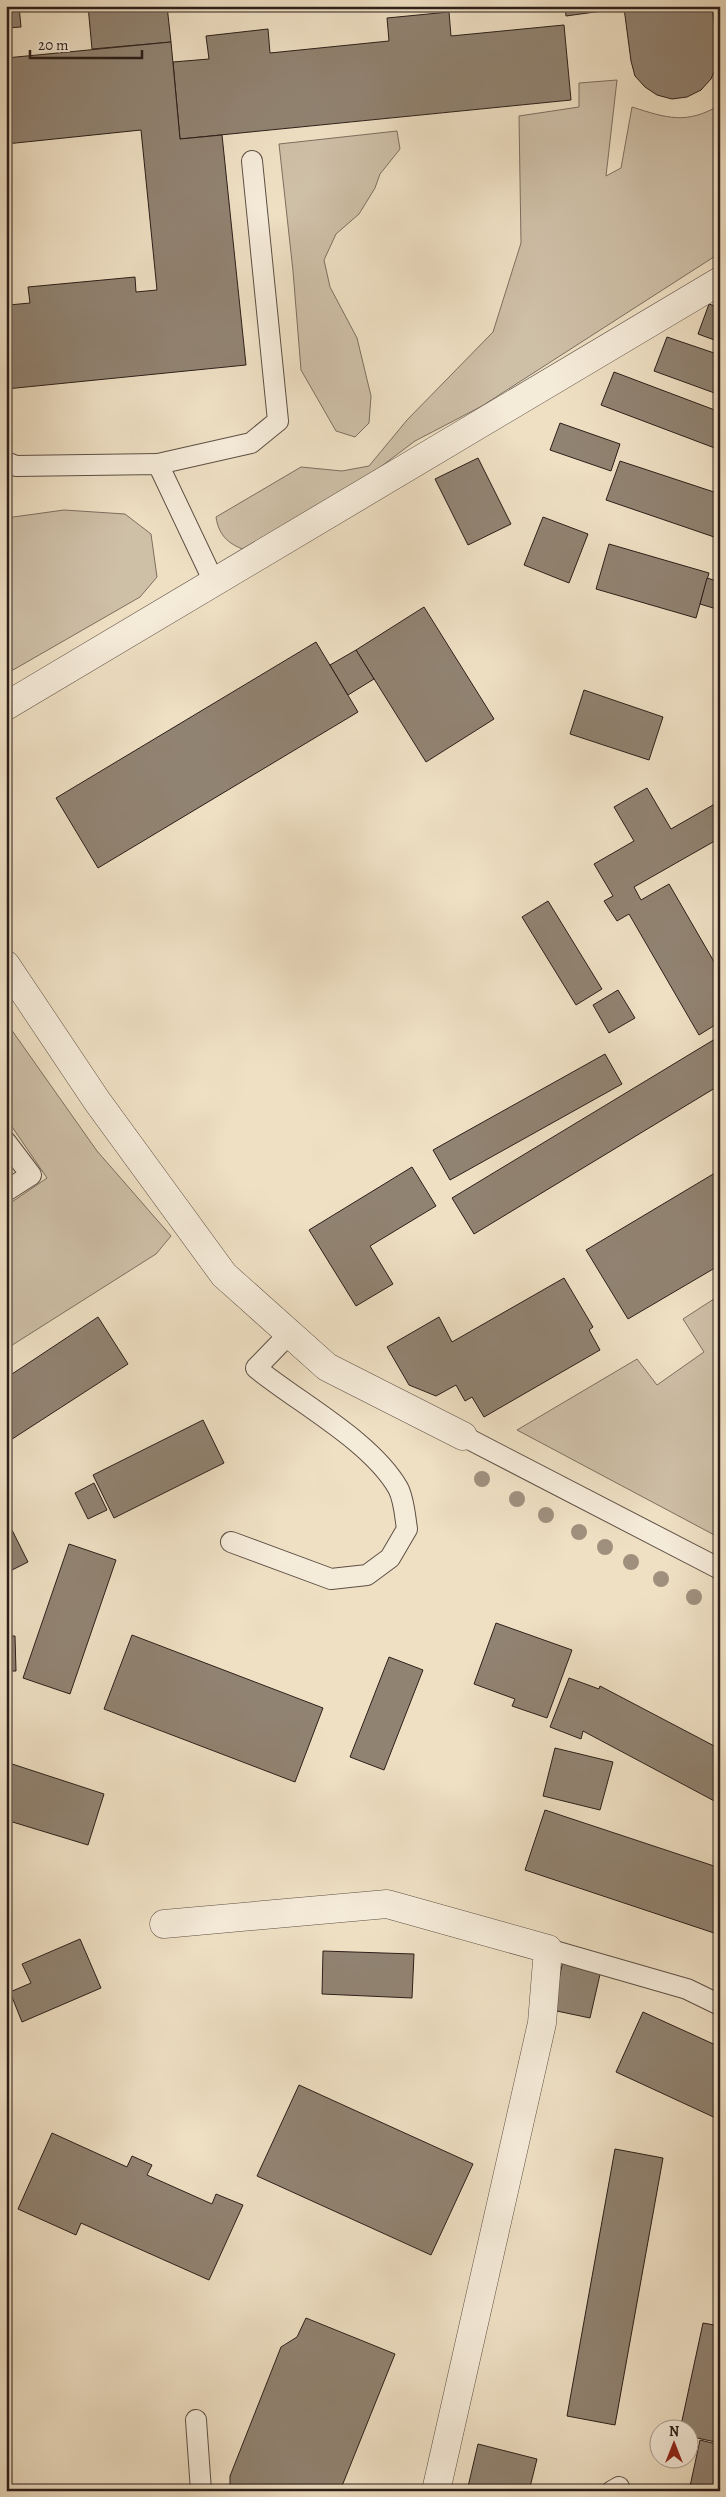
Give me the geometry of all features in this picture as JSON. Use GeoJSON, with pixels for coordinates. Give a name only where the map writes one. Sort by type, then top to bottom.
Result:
{"type":"FeatureCollection","features":[{"type":"Feature","properties":{"kind":"street"},"geometry":{"type":"LineString","coordinates":[[6,706],[720,282]]}},
{"type":"Feature","properties":{"kind":"street"},"geometry":{"type":"LineString","coordinates":[[9,974],[97,1101],[224,1275],[327,1367],[463,1436]]}},
{"type":"Feature","properties":{"kind":"street"},"geometry":{"type":"LineString","coordinates":[[164,1924],[387,1904],[548,1949],[542,2024],[436,2491]]}},
{"type":"Feature","properties":{"kind":"lane"},"geometry":{"type":"LineString","coordinates":[[6,462],[16,466],[158,464],[251,442],[278,421],[252,161]]}},
{"type":"Feature","properties":{"kind":"lane"},"geometry":{"type":"LineString","coordinates":[[158,464],[214,582]]}},
{"type":"Feature","properties":{"kind":"lane"},"geometry":{"type":"LineString","coordinates":[[6,1142],[31,1175],[6,1191]]}},
{"type":"Feature","properties":{"kind":"lane"},"geometry":{"type":"LineString","coordinates":[[232,1542],[331,1579],[367,1575],[390,1558],[408,1529],[398,1489],[367,1449],[284,1391],[256,1368],[289,1334]]}},
{"type":"Feature","properties":{"kind":"lane"},"geometry":{"type":"LineString","coordinates":[[463,1436],[720,1569]]}},
{"type":"Feature","properties":{"kind":"lane"},"geometry":{"type":"LineString","coordinates":[[548,1949],[688,1988],[720,2005]]}},
{"type":"Feature","properties":{"kind":"lane"},"geometry":{"type":"LineString","coordinates":[[196,2420],[201,2491]]}},
{"type":"Feature","properties":{"kind":"shaded area"},"geometry":{"type":"Polygon","coordinates":[[[617,80],[606,176],[621,168],[632,107],[676,118],[697,115],[720,105],[720,253],[482,406],[415,441],[367,477],[248,551],[226,539],[217,524],[216,517],[301,467],[342,471],[369,466],[407,420],[493,332],[521,243],[519,116],[579,107],[579,83],[617,80]]]}},
{"type":"Feature","properties":{"kind":"shaded area"},"geometry":{"type":"Polygon","coordinates":[[[397,131],[400,149],[380,174],[375,188],[359,214],[336,234],[324,260],[330,287],[357,338],[371,396],[369,423],[355,437],[336,431],[301,370],[293,271],[279,144],[397,131]]]}},
{"type":"Feature","properties":{"kind":"shaded area"},"geometry":{"type":"Polygon","coordinates":[[[64,510],[125,514],[151,534],[157,577],[140,597],[6,674],[6,518],[64,510]]]}},
{"type":"Feature","properties":{"kind":"shaded area"},"geometry":{"type":"Polygon","coordinates":[[[6,1022],[97,1151],[171,1236],[156,1254],[6,1349],[6,1206],[47,1178],[6,1118],[6,1022]]]}},
{"type":"Feature","properties":{"kind":"shaded area"},"geometry":{"type":"Polygon","coordinates":[[[720,1295],[720,1538],[517,1430],[637,1359],[657,1385],[704,1352],[683,1319],[720,1295]]]}},
{"type":"Feature","properties":{"kind":"building"},"geometry":{"type":"Polygon","coordinates":[[[6,6],[19,6],[21,27],[6,28],[6,6]]]}},
{"type":"Feature","properties":{"kind":"building"},"geometry":{"type":"Polygon","coordinates":[[[88,6],[167,6],[171,42],[92,49],[88,6]]]}},
{"type":"Feature","properties":{"kind":"building"},"geometry":{"type":"Polygon","coordinates":[[[565,6],[712,6],[718,50],[717,65],[711,79],[701,90],[687,97],[672,99],[657,95],[645,87],[635,76],[631,61],[624,8],[566,16],[565,6]]]}},
{"type":"Feature","properties":{"kind":"building"},"geometry":{"type":"Polygon","coordinates":[[[449,12],[451,36],[564,25],[571,100],[180,139],[173,62],[209,59],[206,36],[268,29],[270,53],[389,41],[387,18],[449,12]]]}},
{"type":"Feature","properties":{"kind":"building"},"geometry":{"type":"Polygon","coordinates":[[[171,42],[180,139],[222,135],[246,365],[6,389],[6,276],[9,305],[30,303],[28,287],[135,277],[136,292],[157,290],[141,130],[6,144],[6,58],[171,42]]]}},
{"type":"Feature","properties":{"kind":"building"},"geometry":{"type":"Polygon","coordinates":[[[709,304],[720,308],[720,342],[698,334],[709,304]]]}},
{"type":"Feature","properties":{"kind":"building"},"geometry":{"type":"Polygon","coordinates":[[[667,337],[720,355],[720,395],[654,371],[667,337]]]}},
{"type":"Feature","properties":{"kind":"building"},"geometry":{"type":"Polygon","coordinates":[[[614,372],[720,412],[720,450],[601,405],[614,372]]]}},
{"type":"Feature","properties":{"kind":"building"},"geometry":{"type":"Polygon","coordinates":[[[560,423],[620,444],[611,471],[550,450],[560,423]]]}},
{"type":"Feature","properties":{"kind":"building"},"geometry":{"type":"Polygon","coordinates":[[[478,458],[511,524],[468,545],[435,479],[478,458]]]}},
{"type":"Feature","properties":{"kind":"building"},"geometry":{"type":"Polygon","coordinates":[[[620,461],[720,494],[720,539],[606,500],[620,461]]]}},
{"type":"Feature","properties":{"kind":"building"},"geometry":{"type":"Polygon","coordinates":[[[543,517],[588,534],[569,583],[524,565],[543,517]]]}},
{"type":"Feature","properties":{"kind":"building"},"geometry":{"type":"Polygon","coordinates":[[[609,544],[709,573],[696,618],[596,589],[609,544]]]}},
{"type":"Feature","properties":{"kind":"building"},"geometry":{"type":"Polygon","coordinates":[[[707,578],[720,582],[720,610],[700,604],[707,578]]]}},
{"type":"Feature","properties":{"kind":"building"},"geometry":{"type":"Polygon","coordinates":[[[424,607],[494,719],[426,762],[356,650],[424,607]]]}},
{"type":"Feature","properties":{"kind":"building"},"geometry":{"type":"Polygon","coordinates":[[[316,642],[358,712],[98,868],[56,798],[316,642]]]}},
{"type":"Feature","properties":{"kind":"building"},"geometry":{"type":"Polygon","coordinates":[[[356,650],[374,679],[348,695],[330,665],[356,650]]]}},
{"type":"Feature","properties":{"kind":"building"},"geometry":{"type":"Polygon","coordinates":[[[584,690],[663,717],[649,760],[570,734],[584,690]]]}},
{"type":"Feature","properties":{"kind":"building"},"geometry":{"type":"Polygon","coordinates":[[[647,788],[671,829],[720,801],[720,838],[634,887],[641,900],[669,884],[720,972],[720,1022],[699,1035],[629,914],[617,921],[604,901],[613,896],[594,864],[634,841],[614,807],[647,788]]]}},
{"type":"Feature","properties":{"kind":"building"},"geometry":{"type":"Polygon","coordinates":[[[548,901],[602,989],[576,1005],[522,917],[548,901]]]}},
{"type":"Feature","properties":{"kind":"building"},"geometry":{"type":"Polygon","coordinates":[[[618,990],[635,1018],[609,1033],[593,1005],[618,990]]]}},
{"type":"Feature","properties":{"kind":"building"},"geometry":{"type":"Polygon","coordinates":[[[720,1036],[720,1085],[474,1234],[452,1198],[720,1036]]]}},
{"type":"Feature","properties":{"kind":"building"},"geometry":{"type":"Polygon","coordinates":[[[605,1054],[622,1084],[450,1180],[433,1150],[605,1054]]]}},
{"type":"Feature","properties":{"kind":"building"},"geometry":{"type":"Polygon","coordinates":[[[412,1167],[436,1206],[370,1246],[393,1284],[356,1306],[309,1230],[412,1167]]]}},
{"type":"Feature","properties":{"kind":"building"},"geometry":{"type":"Polygon","coordinates":[[[720,1170],[720,1265],[628,1319],[586,1250],[720,1170]]]}},
{"type":"Feature","properties":{"kind":"building"},"geometry":{"type":"Polygon","coordinates":[[[564,1278],[593,1327],[589,1330],[600,1350],[484,1417],[472,1397],[465,1401],[456,1385],[436,1396],[409,1385],[387,1347],[439,1317],[452,1342],[564,1278]]]}},
{"type":"Feature","properties":{"kind":"building"},"geometry":{"type":"Polygon","coordinates":[[[98,1317],[128,1364],[6,1443],[6,1378],[98,1317]]]}},
{"type":"Feature","properties":{"kind":"building"},"geometry":{"type":"Polygon","coordinates":[[[203,1420],[224,1463],[114,1518],[93,1475],[203,1420]]]}},
{"type":"Feature","properties":{"kind":"building"},"geometry":{"type":"Polygon","coordinates":[[[94,1483],[107,1510],[88,1519],[75,1493],[94,1483]]]}},
{"type":"Feature","properties":{"kind":"building"},"geometry":{"type":"Polygon","coordinates":[[[12,1530],[28,1562],[6,1573],[6,1533],[12,1530]]]}},
{"type":"Feature","properties":{"kind":"building"},"geometry":{"type":"Polygon","coordinates":[[[69,1544],[116,1560],[70,1694],[23,1678],[69,1544]]]}},
{"type":"Feature","properties":{"kind":"building"},"geometry":{"type":"Polygon","coordinates":[[[496,1623],[572,1650],[547,1718],[512,1706],[515,1699],[474,1684],[496,1623]]]}},
{"type":"Feature","properties":{"kind":"building"},"geometry":{"type":"Polygon","coordinates":[[[132,1635],[323,1708],[295,1782],[104,1709],[132,1635]]]}},
{"type":"Feature","properties":{"kind":"building"},"geometry":{"type":"Polygon","coordinates":[[[6,1636],[15,1636],[16,1671],[6,1671],[6,1636]]]}},
{"type":"Feature","properties":{"kind":"building"},"geometry":{"type":"Polygon","coordinates":[[[389,1657],[423,1670],[384,1770],[350,1757],[389,1657]]]}},
{"type":"Feature","properties":{"kind":"building"},"geometry":{"type":"Polygon","coordinates":[[[569,1678],[599,1689],[600,1686],[720,1749],[720,1804],[583,1731],[581,1739],[550,1727],[569,1678]]]}},
{"type":"Feature","properties":{"kind":"building"},"geometry":{"type":"Polygon","coordinates":[[[555,1748],[613,1762],[600,1810],[543,1796],[555,1748]]]}},
{"type":"Feature","properties":{"kind":"building"},"geometry":{"type":"Polygon","coordinates":[[[6,1762],[104,1794],[88,1845],[6,1820],[6,1762]]]}},
{"type":"Feature","properties":{"kind":"building"},"geometry":{"type":"Polygon","coordinates":[[[545,1810],[720,1868],[720,1935],[525,1870],[545,1810]]]}},
{"type":"Feature","properties":{"kind":"building"},"geometry":{"type":"Polygon","coordinates":[[[80,1939],[101,1988],[22,2022],[10,1992],[31,1983],[22,1964],[80,1939]]]}},
{"type":"Feature","properties":{"kind":"building"},"geometry":{"type":"Polygon","coordinates":[[[323,1951],[414,1954],[412,1998],[322,1994],[323,1951]]]}},
{"type":"Feature","properties":{"kind":"building"},"geometry":{"type":"Polygon","coordinates":[[[563,1961],[601,1970],[590,2018],[552,2010],[563,1961]]]}},
{"type":"Feature","properties":{"kind":"building"},"geometry":{"type":"Polygon","coordinates":[[[643,2012],[720,2047],[720,2120],[616,2072],[643,2012]]]}},
{"type":"Feature","properties":{"kind":"building"},"geometry":{"type":"Polygon","coordinates":[[[299,2085],[473,2164],[431,2255],[257,2176],[299,2085]]]}},
{"type":"Feature","properties":{"kind":"building"},"geometry":{"type":"Polygon","coordinates":[[[52,2133],[127,2167],[132,2156],[152,2165],[147,2175],[212,2204],[216,2194],[243,2205],[209,2280],[81,2223],[76,2235],[18,2209],[52,2133]]]}},
{"type":"Feature","properties":{"kind":"building"},"geometry":{"type":"Polygon","coordinates":[[[615,2149],[663,2158],[615,2425],[567,2416],[615,2149]]]}},
{"type":"Feature","properties":{"kind":"building"},"geometry":{"type":"Polygon","coordinates":[[[306,2318],[395,2354],[340,2491],[230,2491],[230,2476],[281,2347],[297,2337],[306,2318]]]}},
{"type":"Feature","properties":{"kind":"building"},"geometry":{"type":"Polygon","coordinates":[[[703,2323],[720,2326],[720,2443],[698,2438],[698,2420],[682,2420],[703,2323]]]}},
{"type":"Feature","properties":{"kind":"building"},"geometry":{"type":"Polygon","coordinates":[[[700,2440],[720,2445],[720,2491],[689,2491],[694,2470],[698,2470],[700,2440]]]}},
{"type":"Feature","properties":{"kind":"building"},"geometry":{"type":"Polygon","coordinates":[[[478,2444],[537,2459],[529,2491],[467,2491],[478,2444]]]}}]}
